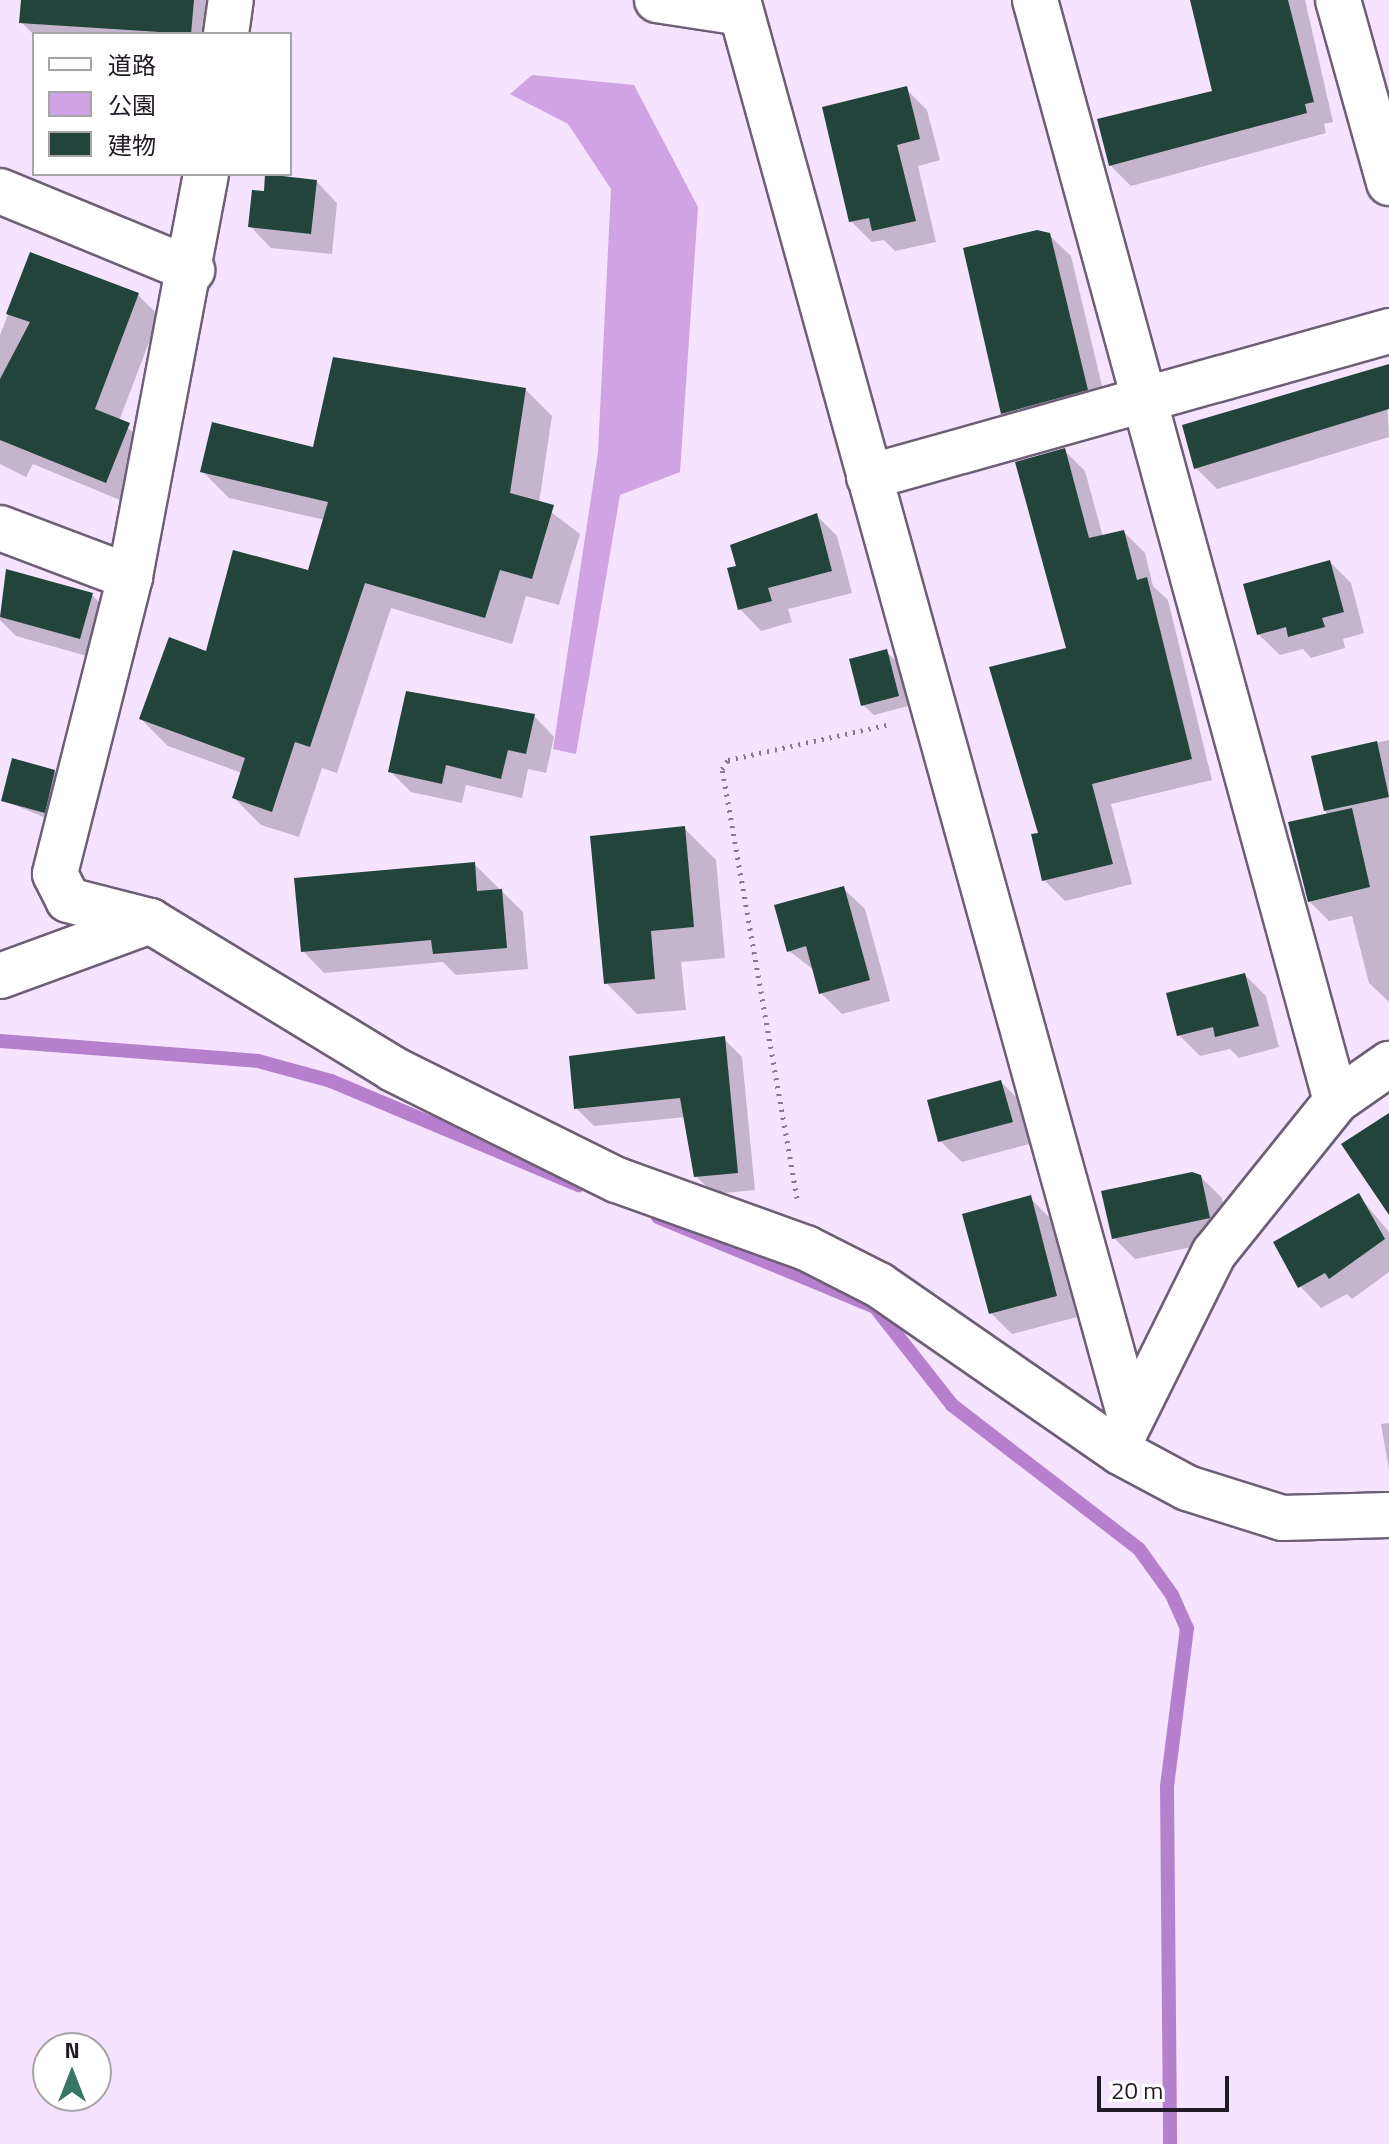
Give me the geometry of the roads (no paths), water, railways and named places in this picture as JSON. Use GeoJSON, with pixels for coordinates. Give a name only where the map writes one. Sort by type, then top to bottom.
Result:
{"type":"FeatureCollection","features":[{"type":"Feature","properties":{"kind":"street"},"geometry":{"type":"LineString","coordinates":[[226,32],[231,0]]}},
{"type":"Feature","properties":{"kind":"street"},"geometry":{"type":"LineString","coordinates":[[657,0],[740,7],[935,714],[1125,1433]]}},
{"type":"Feature","properties":{"kind":"street"},"geometry":{"type":"LineString","coordinates":[[1035,0],[1336,1101]]}},
{"type":"Feature","properties":{"kind":"street"},"geometry":{"type":"LineString","coordinates":[[1338,0],[1389,183]]}},
{"type":"Feature","properties":{"kind":"street"},"geometry":{"type":"LineString","coordinates":[[206,176],[192,270],[130,577],[55,874],[68,900],[150,921],[393,1069],[617,1180],[806,1248],[879,1285],[1125,1433],[1187,1488],[1282,1518],[1389,1515]]}},
{"type":"Feature","properties":{"kind":"street"},"geometry":{"type":"LineString","coordinates":[[0,191],[192,270]]}},
{"type":"Feature","properties":{"kind":"street"},"geometry":{"type":"LineString","coordinates":[[869,477],[1389,331]]}},
{"type":"Feature","properties":{"kind":"street"},"geometry":{"type":"LineString","coordinates":[[0,528],[130,577]]}},
{"type":"Feature","properties":{"kind":"street"},"geometry":{"type":"LineString","coordinates":[[0,976],[150,921]]}},
{"type":"Feature","properties":{"kind":"street"},"geometry":{"type":"LineString","coordinates":[[1125,1433],[1214,1253],[1336,1101],[1389,1064]]}},
{"type":"Feature","properties":{"kind":"waterway"},"geometry":{"type":"LineString","coordinates":[[0,1041],[258,1061],[331,1081],[579,1185]]}},
{"type":"Feature","properties":{"kind":"waterway"},"geometry":{"type":"LineString","coordinates":[[658,1217],[875,1307],[952,1405],[1139,1549],[1172,1595],[1187,1628],[1167,1787],[1170,2144]]}}]}
